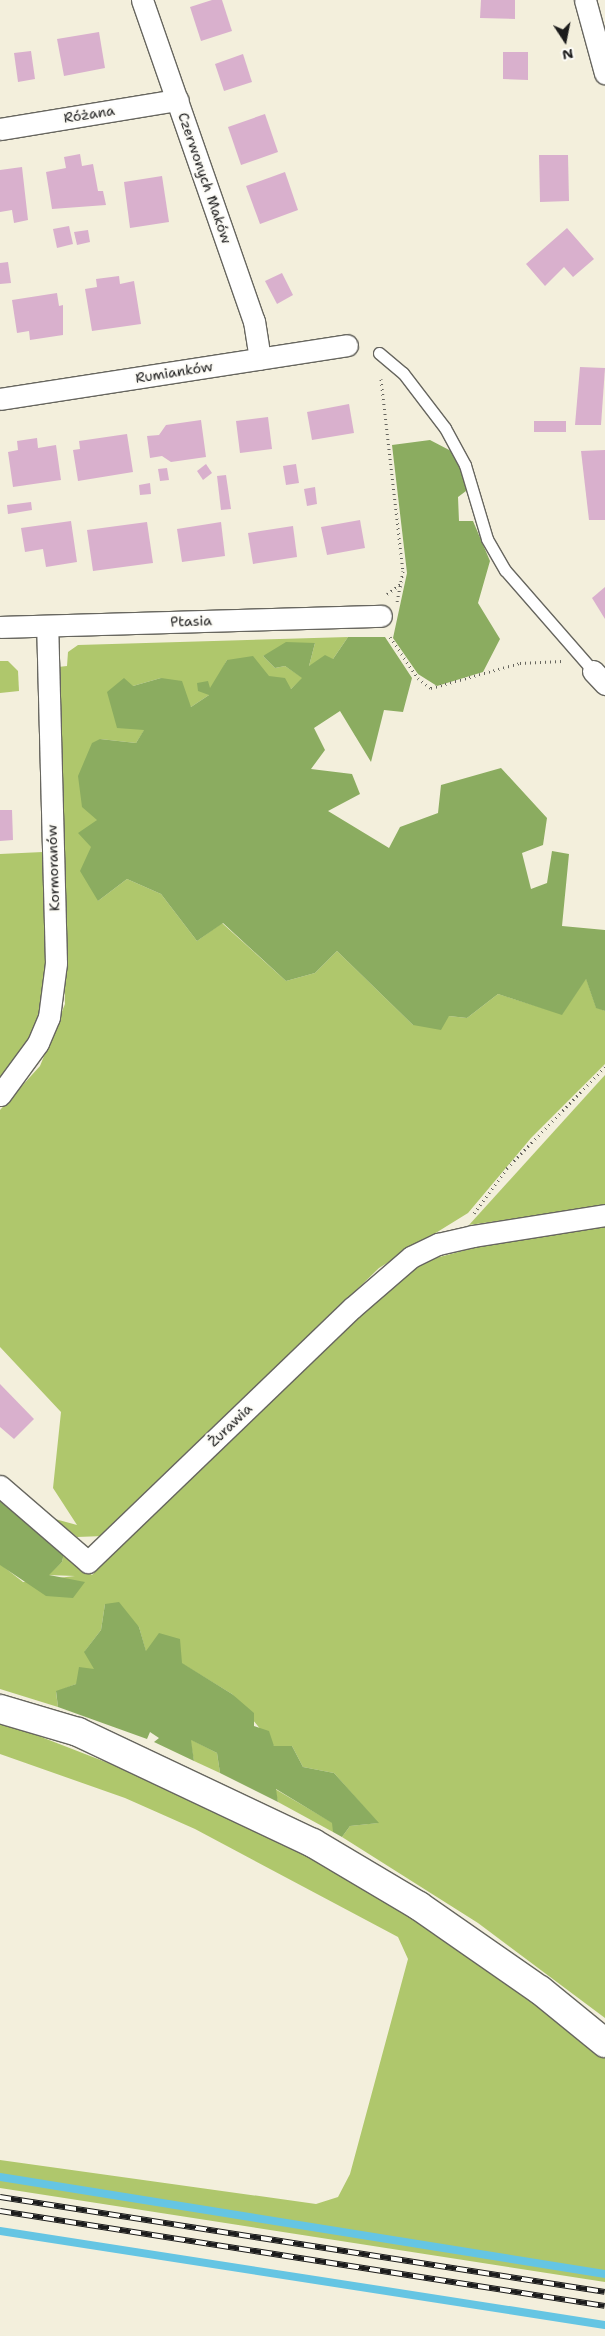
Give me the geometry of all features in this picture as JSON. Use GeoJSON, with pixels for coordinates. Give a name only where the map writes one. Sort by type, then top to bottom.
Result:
{"type":"FeatureCollection","features":[{"type":"Feature","properties":{"kind":"main road"},"geometry":{"type":"LineString","coordinates":[[0,1709],[78,1732],[313,1843],[419,1906],[540,1990],[605,2043]]}},
{"type":"Feature","properties":{"kind":"street","name":"Czerwonych Maków"},"geometry":{"type":"LineString","coordinates":[[142,0],[254,321],[260,359]]}},
{"type":"Feature","properties":{"kind":"street"},"geometry":{"type":"LineString","coordinates":[[585,0],[605,73]]}},
{"type":"Feature","properties":{"kind":"street","name":"Różana"},"geometry":{"type":"LineString","coordinates":[[0,129],[178,100]]}},
{"type":"Feature","properties":{"kind":"street","name":"Rumianków"},"geometry":{"type":"LineString","coordinates":[[0,399],[347,345]]}},
{"type":"Feature","properties":{"kind":"street","name":"Ptasia"},"geometry":{"type":"LineString","coordinates":[[0,627],[47,626],[383,605]]}},
{"type":"Feature","properties":{"kind":"street","name":"Kormoranów"},"geometry":{"type":"LineString","coordinates":[[0,1095],[38,1043],[49,1017],[56,964],[47,626]]}},
{"type":"Feature","properties":{"kind":"street"},"geometry":{"type":"LineString","coordinates":[[464,1238],[605,1215]]}},
{"type":"Feature","properties":{"kind":"street","name":"Żurawia"},"geometry":{"type":"LineString","coordinates":[[0,1486],[88,1562],[379,1282],[411,1257],[464,1238]]}},
{"type":"Feature","properties":{"kind":"lane"},"geometry":{"type":"LineString","coordinates":[[379,353],[403,373],[445,428],[465,465],[487,539],[505,570],[599,678]]}},
{"type":"Feature","properties":{"kind":"path"},"geometry":{"type":"LineString","coordinates":[[379,353],[402,583],[393,608],[383,605]]}},
{"type":"Feature","properties":{"kind":"path"},"geometry":{"type":"LineString","coordinates":[[402,583],[383,605],[385,632],[418,678],[431,688],[532,661],[563,661],[599,678]]}},
{"type":"Feature","properties":{"kind":"path"},"geometry":{"type":"LineString","coordinates":[[464,1238],[507,1168],[605,1067]]}},
{"type":"Feature","properties":{"kind":"green space"},"geometry":{"type":"Polygon","coordinates":[[[430,440],[453,452],[470,488],[458,497],[459,521],[473,521],[490,561],[478,603],[500,639],[483,672],[437,686],[418,674],[393,638],[407,573],[392,445],[430,440]]]}},
{"type":"Feature","properties":{"kind":"green space"},"geometry":{"type":"Polygon","coordinates":[[[348,637],[333,659],[309,666],[315,643],[263,656],[275,668],[285,666],[303,678],[291,689],[227,660],[209,695],[191,707],[161,678],[133,686],[145,729],[136,743],[100,739],[97,820],[91,847],[98,901],[127,879],[161,894],[197,941],[222,923],[286,981],[315,973],[337,951],[413,1025],[449,1016],[467,1018],[498,994],[562,1014],[586,978],[596,1007],[605,1011],[605,1064],[531,1138],[468,1213],[379,1268],[104,1536],[77,1537],[55,1519],[77,1525],[53,1488],[61,1412],[0,1347],[0,1110],[40,1066],[65,1004],[58,667],[67,666],[68,652],[78,645],[348,637]]]}},
{"type":"Feature","properties":{"kind":"green space"},"geometry":{"type":"Polygon","coordinates":[[[348,637],[385,637],[412,678],[403,712],[384,710],[371,762],[340,711],[314,728],[325,750],[311,769],[352,774],[360,794],[328,811],[389,848],[400,827],[438,813],[441,785],[501,768],[547,818],[543,845],[522,853],[531,889],[547,883],[552,851],[569,854],[562,926],[605,930],[605,1011],[596,1008],[586,979],[562,1015],[498,994],[467,1018],[449,1016],[441,1030],[413,1025],[337,951],[315,973],[286,981],[223,923],[197,941],[161,894],[127,879],[98,901],[80,871],[91,847],[78,833],[97,820],[82,807],[78,776],[92,743],[100,739],[136,743],[144,730],[117,728],[107,692],[124,678],[133,686],[161,678],[182,681],[191,707],[209,695],[198,691],[197,683],[208,681],[210,688],[227,660],[253,656],[269,676],[285,678],[291,689],[302,678],[285,666],[275,668],[263,656],[286,642],[315,643],[309,666],[325,655],[333,659],[348,637]]]}},
{"type":"Feature","properties":{"kind":"green space"},"geometry":{"type":"Polygon","coordinates":[[[0,661],[8,661],[18,671],[19,691],[0,693],[0,661]]]}},
{"type":"Feature","properties":{"kind":"green space"},"geometry":{"type":"Polygon","coordinates":[[[43,852],[47,958],[43,999],[29,1045],[0,1083],[0,854],[43,852]]]}},
{"type":"Feature","properties":{"kind":"green space"},"geometry":{"type":"Polygon","coordinates":[[[605,1075],[605,1206],[469,1225],[605,1075]]]}},
{"type":"Feature","properties":{"kind":"green space"},"geometry":{"type":"Polygon","coordinates":[[[605,1227],[605,2018],[478,1923],[342,1837],[350,1826],[378,1823],[334,1773],[303,1767],[292,1746],[274,1746],[232,1694],[181,1663],[146,1652],[139,1627],[105,1604],[101,1630],[85,1651],[95,1669],[76,1684],[56,1692],[58,1707],[0,1689],[0,1564],[23,1582],[75,1576],[48,1575],[62,1562],[64,1553],[92,1575],[384,1291],[428,1260],[504,1240],[605,1227]]]}},
{"type":"Feature","properties":{"kind":"green space"},"geometry":{"type":"Polygon","coordinates":[[[0,1501],[64,1553],[62,1562],[49,1575],[85,1582],[73,1598],[46,1596],[0,1565],[0,1501]]]}},
{"type":"Feature","properties":{"kind":"green space"},"geometry":{"type":"Polygon","coordinates":[[[119,1602],[139,1627],[146,1651],[159,1633],[180,1639],[182,1663],[232,1694],[254,1713],[254,1726],[269,1731],[274,1746],[292,1746],[303,1767],[334,1773],[379,1823],[350,1826],[342,1837],[333,1832],[332,1823],[276,1789],[278,1802],[220,1773],[217,1753],[191,1740],[194,1761],[154,1742],[159,1738],[150,1732],[147,1739],[58,1707],[56,1691],[76,1684],[79,1667],[94,1669],[84,1652],[101,1630],[105,1604],[119,1602]]]}},
{"type":"Feature","properties":{"kind":"green space"},"geometry":{"type":"Polygon","coordinates":[[[0,1721],[214,1804],[407,1911],[531,1997],[605,2056],[605,2282],[0,2188],[0,2160],[316,2204],[338,2197],[350,2174],[408,1959],[398,1937],[195,1829],[125,1798],[0,1754],[0,1721]]]}},
{"type":"Feature","properties":{"kind":"green space"},"geometry":{"type":"Polygon","coordinates":[[[190,1739],[217,1753],[220,1773],[194,1761],[190,1739]]]}},
{"type":"Feature","properties":{"kind":"green space"},"geometry":{"type":"Polygon","coordinates":[[[275,1789],[333,1823],[333,1832],[278,1802],[275,1789]]]}},
{"type":"Feature","properties":{"kind":"building"},"geometry":{"type":"Polygon","coordinates":[[[212,0],[222,0],[232,31],[201,41],[190,7],[212,0]]]}},
{"type":"Feature","properties":{"kind":"building"},"geometry":{"type":"Polygon","coordinates":[[[481,0],[515,0],[515,19],[480,18],[481,0]]]}},
{"type":"Feature","properties":{"kind":"building"},"geometry":{"type":"Polygon","coordinates":[[[99,32],[105,68],[64,76],[57,39],[99,32]]]}},
{"type":"Feature","properties":{"kind":"building"},"geometry":{"type":"Polygon","coordinates":[[[31,51],[35,79],[18,82],[14,53],[31,51]]]}},
{"type":"Feature","properties":{"kind":"building"},"geometry":{"type":"Polygon","coordinates":[[[503,52],[528,52],[528,80],[503,79],[503,52]]]}},
{"type":"Feature","properties":{"kind":"building"},"geometry":{"type":"Polygon","coordinates":[[[243,54],[252,82],[224,91],[215,64],[243,54]]]}},
{"type":"Feature","properties":{"kind":"building"},"geometry":{"type":"Polygon","coordinates":[[[265,114],[278,152],[241,165],[228,127],[265,114]]]}},
{"type":"Feature","properties":{"kind":"building"},"geometry":{"type":"Polygon","coordinates":[[[80,154],[82,166],[93,164],[98,191],[103,191],[106,205],[52,209],[46,172],[66,168],[64,157],[80,154]]]}},
{"type":"Feature","properties":{"kind":"building"},"geometry":{"type":"Polygon","coordinates":[[[539,155],[568,155],[569,201],[540,202],[539,155]]]}},
{"type":"Feature","properties":{"kind":"building"},"geometry":{"type":"Polygon","coordinates":[[[22,167],[28,220],[14,223],[12,210],[0,212],[0,170],[22,167]]]}},
{"type":"Feature","properties":{"kind":"building"},"geometry":{"type":"Polygon","coordinates":[[[285,172],[298,210],[260,224],[246,186],[285,172]]]}},
{"type":"Feature","properties":{"kind":"building"},"geometry":{"type":"Polygon","coordinates":[[[162,176],[169,222],[130,228],[124,182],[162,176]]]}},
{"type":"Feature","properties":{"kind":"building"},"geometry":{"type":"Polygon","coordinates":[[[69,226],[73,244],[57,248],[53,229],[69,226]]]}},
{"type":"Feature","properties":{"kind":"building"},"geometry":{"type":"Polygon","coordinates":[[[567,228],[594,259],[573,277],[564,267],[545,286],[526,264],[567,228]]]}},
{"type":"Feature","properties":{"kind":"building"},"geometry":{"type":"Polygon","coordinates":[[[88,230],[90,242],[77,245],[74,232],[88,230]]]}},
{"type":"Feature","properties":{"kind":"building"},"geometry":{"type":"Polygon","coordinates":[[[8,262],[11,283],[0,284],[0,263],[8,262]]]}},
{"type":"Feature","properties":{"kind":"building"},"geometry":{"type":"Polygon","coordinates":[[[282,273],[293,295],[277,304],[265,281],[282,273]]]}},
{"type":"Feature","properties":{"kind":"building"},"geometry":{"type":"Polygon","coordinates":[[[119,276],[120,284],[134,281],[141,324],[92,331],[85,289],[97,287],[96,279],[119,276]]]}},
{"type":"Feature","properties":{"kind":"building"},"geometry":{"type":"Polygon","coordinates":[[[57,293],[59,306],[63,305],[63,335],[30,340],[29,331],[17,333],[12,300],[57,293]]]}},
{"type":"Feature","properties":{"kind":"building"},"geometry":{"type":"Polygon","coordinates":[[[580,367],[605,368],[601,425],[575,425],[580,367]]]}},
{"type":"Feature","properties":{"kind":"building"},"geometry":{"type":"Polygon","coordinates":[[[349,404],[354,433],[312,440],[307,412],[349,404]]]}},
{"type":"Feature","properties":{"kind":"building"},"geometry":{"type":"Polygon","coordinates":[[[268,417],[272,449],[240,453],[236,421],[268,417]]]}},
{"type":"Feature","properties":{"kind":"building"},"geometry":{"type":"Polygon","coordinates":[[[201,420],[206,457],[171,462],[162,456],[150,458],[147,436],[159,435],[166,425],[201,420]]]}},
{"type":"Feature","properties":{"kind":"building"},"geometry":{"type":"Polygon","coordinates":[[[534,421],[566,421],[566,432],[534,432],[534,421]]]}},
{"type":"Feature","properties":{"kind":"building"},"geometry":{"type":"Polygon","coordinates":[[[127,434],[133,472],[78,481],[73,450],[80,449],[79,441],[127,434]]]}},
{"type":"Feature","properties":{"kind":"building"},"geometry":{"type":"Polygon","coordinates":[[[37,438],[38,448],[56,445],[61,480],[13,487],[8,452],[18,450],[17,441],[37,438]]]}},
{"type":"Feature","properties":{"kind":"building"},"geometry":{"type":"Polygon","coordinates":[[[605,450],[605,520],[589,520],[581,451],[605,450]]]}},
{"type":"Feature","properties":{"kind":"building"},"geometry":{"type":"Polygon","coordinates":[[[206,464],[212,473],[203,480],[197,471],[206,464]]]}},
{"type":"Feature","properties":{"kind":"building"},"geometry":{"type":"Polygon","coordinates":[[[296,464],[299,483],[286,485],[283,466],[296,464]]]}},
{"type":"Feature","properties":{"kind":"building"},"geometry":{"type":"Polygon","coordinates":[[[167,468],[169,480],[160,481],[158,469],[167,468]]]}},
{"type":"Feature","properties":{"kind":"building"},"geometry":{"type":"Polygon","coordinates":[[[226,475],[231,509],[221,510],[217,476],[226,475]]]}},
{"type":"Feature","properties":{"kind":"building"},"geometry":{"type":"Polygon","coordinates":[[[150,483],[151,494],[140,495],[139,485],[150,483]]]}},
{"type":"Feature","properties":{"kind":"building"},"geometry":{"type":"Polygon","coordinates":[[[315,487],[317,504],[307,506],[304,489],[315,487]]]}},
{"type":"Feature","properties":{"kind":"building"},"geometry":{"type":"Polygon","coordinates":[[[31,502],[32,510],[8,514],[7,505],[31,502]]]}},
{"type":"Feature","properties":{"kind":"building"},"geometry":{"type":"Polygon","coordinates":[[[360,520],[365,548],[327,555],[321,527],[360,520]]]}},
{"type":"Feature","properties":{"kind":"building"},"geometry":{"type":"Polygon","coordinates":[[[71,521],[77,562],[46,567],[43,549],[25,552],[21,528],[71,521]]]}},
{"type":"Feature","properties":{"kind":"building"},"geometry":{"type":"Polygon","coordinates":[[[147,522],[153,563],[93,571],[87,530],[147,522]]]}},
{"type":"Feature","properties":{"kind":"building"},"geometry":{"type":"Polygon","coordinates":[[[221,522],[225,556],[182,562],[177,529],[221,522]]]}},
{"type":"Feature","properties":{"kind":"building"},"geometry":{"type":"Polygon","coordinates":[[[293,526],[297,557],[253,564],[248,533],[293,526]]]}},
{"type":"Feature","properties":{"kind":"building"},"geometry":{"type":"Polygon","coordinates":[[[605,587],[605,619],[592,598],[605,587]]]}},
{"type":"Feature","properties":{"kind":"building"},"geometry":{"type":"Polygon","coordinates":[[[0,810],[12,810],[13,840],[0,841],[0,810]]]}},
{"type":"Feature","properties":{"kind":"building"},"geometry":{"type":"Polygon","coordinates":[[[0,1384],[34,1419],[14,1439],[0,1427],[0,1384]]]}},
{"type":"Feature","properties":{"kind":"waterway"},"geometry":{"type":"LineString","coordinates":[[0,2177],[605,2274]]}},
{"type":"Feature","properties":{"kind":"waterway"},"geometry":{"type":"LineString","coordinates":[[0,2231],[605,2325]]}},
{"type":"Feature","properties":{"kind":"railway"},"geometry":{"type":"LineString","coordinates":[[0,2197],[605,2292]]}},
{"type":"Feature","properties":{"kind":"railway"},"geometry":{"type":"LineString","coordinates":[[0,2211],[605,2306]]}}]}
